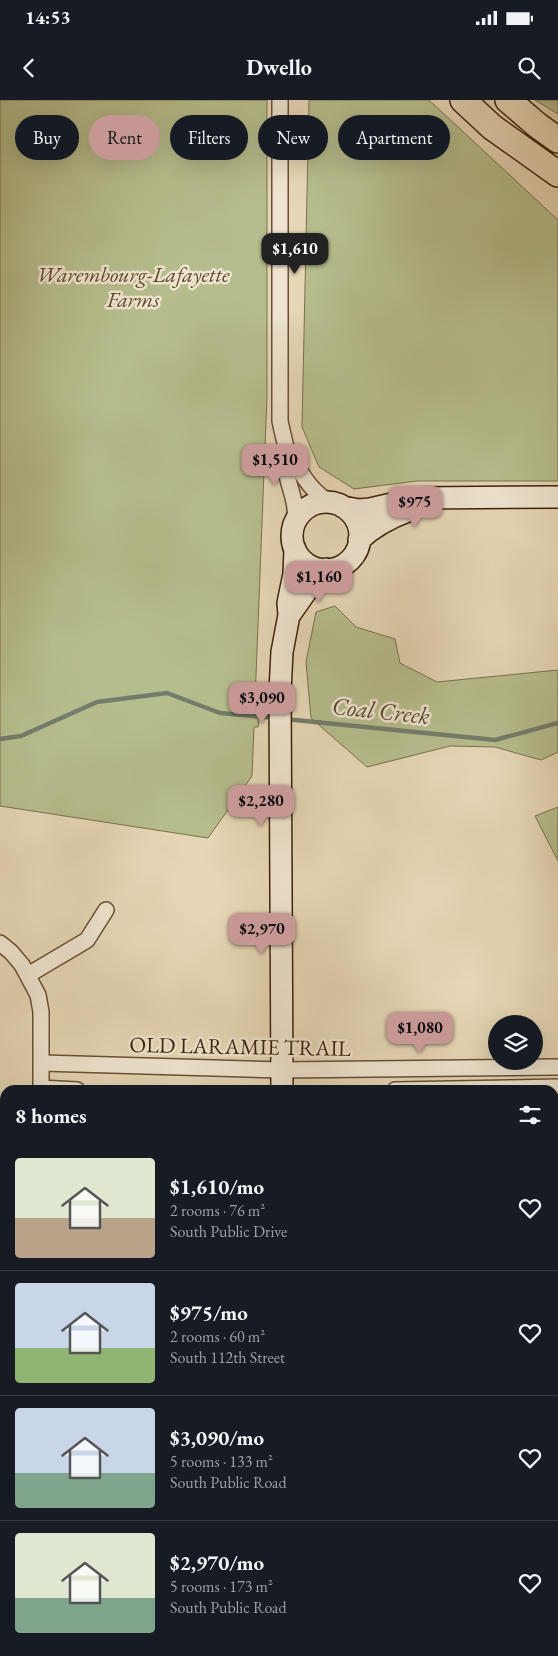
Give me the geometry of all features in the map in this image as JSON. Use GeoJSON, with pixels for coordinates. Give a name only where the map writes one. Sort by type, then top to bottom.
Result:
{"type":"FeatureCollection","features":[{"type":"Feature","properties":{"kind":"main road"},"geometry":{"type":"LineString","coordinates":[[463,100],[492,127],[558,174]]}},
{"type":"Feature","properties":{"kind":"main road"},"geometry":{"type":"LineString","coordinates":[[508,100],[558,140]]}},
{"type":"Feature","properties":{"kind":"street"},"geometry":{"type":"LineString","coordinates":[[280,100],[280,421],[287,452],[286,465],[296,511],[292,536],[295,548],[302,560],[307,564],[326,569],[340,566],[346,563],[355,552],[359,540],[357,524],[349,511],[315,492],[309,486],[287,452]]}},
{"type":"Feature","properties":{"kind":"street"},"geometry":{"type":"LineString","coordinates":[[295,522],[302,511],[315,504],[336,504],[359,510],[418,498],[558,497]]}},
{"type":"Feature","properties":{"kind":"street"},"geometry":{"type":"LineString","coordinates":[[359,540],[374,527],[386,520],[410,511],[459,498]]}},
{"type":"Feature","properties":{"kind":"street"},"geometry":{"type":"LineString","coordinates":[[282,1080],[280,691],[282,652],[289,615],[288,604],[294,574],[295,548]]}},
{"type":"Feature","properties":{"kind":"street"},"geometry":{"type":"LineString","coordinates":[[289,615],[314,580],[326,569]]}},
{"type":"Feature","properties":{"kind":"street"},"geometry":{"type":"LineString","coordinates":[[28,975],[87,940],[106,910]]}},
{"type":"Feature","properties":{"kind":"street"},"geometry":{"type":"LineString","coordinates":[[0,943],[11,952],[28,975],[38,995],[41,1012],[41,1085]]}},
{"type":"Feature","properties":{"kind":"street","name":"OLD LARAMIE TRAIL"},"geometry":{"type":"LineString","coordinates":[[42,1063],[282,1080],[558,1067]]}},
{"type":"Feature","properties":{"kind":"green space","name":"Warembourg-Lafayette Farms"},"geometry":{"type":"Polygon","coordinates":[[[0,100],[267,100],[267,115],[258,115],[258,160],[267,160],[267,396],[255,701],[261,702],[258,727],[254,727],[252,776],[208,838],[0,806],[0,100]]]}},
{"type":"Feature","properties":{"kind":"green space"},"geometry":{"type":"Polygon","coordinates":[[[309,100],[429,100],[445,115],[338,115],[338,160],[450,160],[450,120],[558,220],[558,481],[417,481],[354,489],[319,467],[302,427],[308,160],[328,160],[328,115],[309,115],[309,100]]]}},
{"type":"Feature","properties":{"kind":"green space"},"geometry":{"type":"Polygon","coordinates":[[[535,100],[558,100],[558,114],[535,100]]]}},
{"type":"Feature","properties":{"kind":"green space"},"geometry":{"type":"Polygon","coordinates":[[[335,606],[356,627],[395,639],[400,663],[437,682],[558,670],[558,752],[541,760],[495,747],[450,746],[367,767],[311,718],[306,662],[316,612],[335,606]]]}},
{"type":"Feature","properties":{"kind":"green space"},"geometry":{"type":"Polygon","coordinates":[[[558,807],[558,861],[535,816],[558,807]]]}},
{"type":"Feature","properties":{"kind":"waterway","name":"Coal Creek"},"geometry":{"type":"LineString","coordinates":[[0,739],[21,736],[97,702],[167,693],[220,713],[275,718]]}},
{"type":"Feature","properties":{"kind":"waterway","name":"Coal Creek"},"geometry":{"type":"LineString","coordinates":[[285,719],[495,740],[558,723]]}}]}
